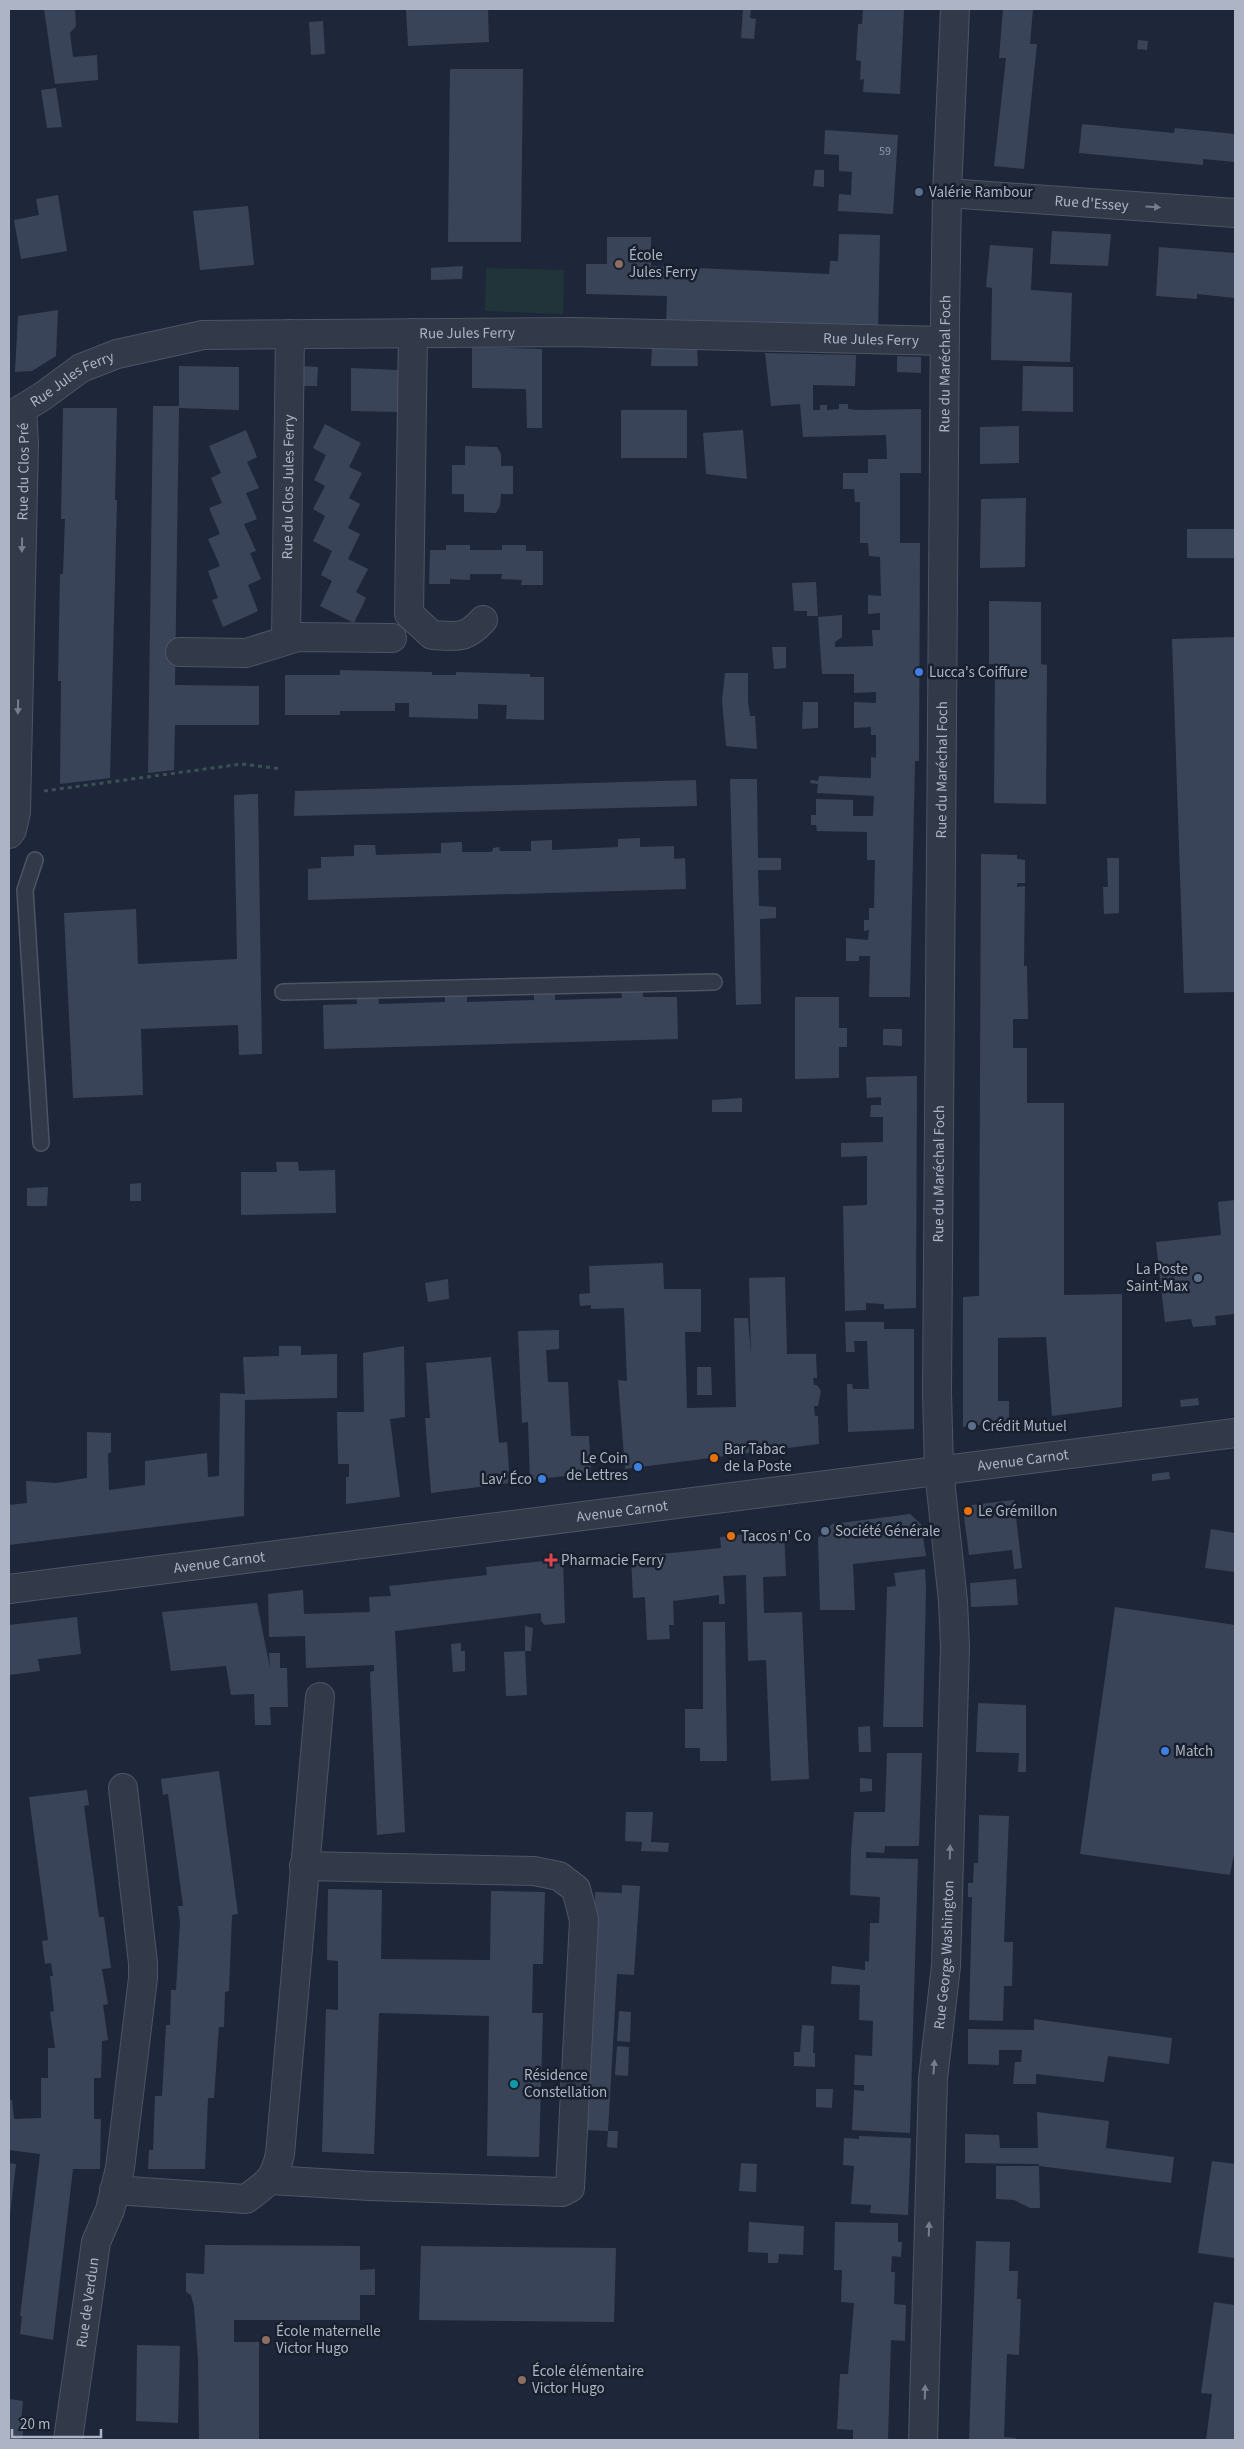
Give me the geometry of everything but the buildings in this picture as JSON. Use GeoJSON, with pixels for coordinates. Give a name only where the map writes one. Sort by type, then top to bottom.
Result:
{"type":"FeatureCollection","features":[{"type":"Feature","properties":{"kind":"street","name":"Rue du Maréchal Foch"},"geometry":{"type":"LineString","coordinates":[[939,1470],[937,1382],[947,193],[955,9]]}},
{"type":"Feature","properties":{"kind":"street","name":"Rue d'Essey"},"geometry":{"type":"LineString","coordinates":[[947,193],[1235,213]]}},
{"type":"Feature","properties":{"kind":"street","name":"Rue Jules Ferry"},"geometry":{"type":"LineString","coordinates":[[16,413],[81,368],[117,354],[203,335],[573,332],[946,341]]}},
{"type":"Feature","properties":{"kind":"street"},"geometry":{"type":"LineString","coordinates":[[413,333],[409,614],[432,635],[457,636],[472,632],[483,620]]}},
{"type":"Feature","properties":{"kind":"street","name":"Rue du Clos Jules Ferry"},"geometry":{"type":"LineString","coordinates":[[286,639],[290,334]]}},
{"type":"Feature","properties":{"kind":"street","name":"Rue du Clos Pré"},"geometry":{"type":"LineString","coordinates":[[9,834],[12,830],[16,812],[14,784],[24,443],[16,413]]}},
{"type":"Feature","properties":{"kind":"street"},"geometry":{"type":"LineString","coordinates":[[180,652],[246,653],[286,639],[298,637],[392,638]]}},
{"type":"Feature","properties":{"kind":"street","name":"Avenue Carnot"},"geometry":{"type":"LineString","coordinates":[[9,1589],[1235,1433]]}},
{"type":"Feature","properties":{"kind":"street","name":"Rue George Washington"},"geometry":{"type":"LineString","coordinates":[[923,2440],[933,2079],[946,1966],[954,1666],[953,1601],[939,1470]]}},
{"type":"Feature","properties":{"kind":"street"},"geometry":{"type":"LineString","coordinates":[[117,2179],[246,2200],[271,2180],[276,2172],[280,2154],[320,1697]]}},
{"type":"Feature","properties":{"kind":"street","name":"Rue de Verdun"},"geometry":{"type":"LineString","coordinates":[[68,2440],[96,2242],[110,2210],[117,2179],[139,2020],[143,1963],[123,1788]]}},
{"type":"Feature","properties":{"kind":"street"},"geometry":{"type":"LineString","coordinates":[[271,2180],[370,2186],[562,2192],[570,2188],[584,1920],[576,1890],[559,1876],[534,1871],[304,1866]]}},
{"type":"Feature","properties":{"kind":"lane"},"geometry":{"type":"LineString","coordinates":[[35,860],[26,890],[41,1143]]}},
{"type":"Feature","properties":{"kind":"lane"},"geometry":{"type":"LineString","coordinates":[[283,992],[714,982]]}},
{"type":"Feature","properties":{"kind":"path"},"geometry":{"type":"LineString","coordinates":[[14,784],[242,764],[281,769]]}},
{"type":"Feature","properties":{"kind":"shaded area"},"geometry":{"type":"Polygon","coordinates":[[[486,268],[564,270],[563,314],[485,311],[486,268]]]}},
{"type":"Feature","properties":{"kind":"place","name":"Valérie Rambour"},"geometry":{"type":"Point","coordinates":[919,192]}},
{"type":"Feature","properties":{"kind":"place","name":"École Jules Ferry"},"geometry":{"type":"Point","coordinates":[619,264]}},
{"type":"Feature","properties":{"kind":"place","name":"Lucca's Coiffure"},"geometry":{"type":"Point","coordinates":[919,672]}},
{"type":"Feature","properties":{"kind":"place","name":"La Poste Saint-Max"},"geometry":{"type":"Point","coordinates":[1198,1278]}},
{"type":"Feature","properties":{"kind":"place","name":"Crédit Mutuel"},"geometry":{"type":"Point","coordinates":[972,1426]}},
{"type":"Feature","properties":{"kind":"place","name":"Bar Tabac de la Poste"},"geometry":{"type":"Point","coordinates":[714,1458]}},
{"type":"Feature","properties":{"kind":"place","name":"Le Coin de Lettres"},"geometry":{"type":"Point","coordinates":[638,1467]}},
{"type":"Feature","properties":{"kind":"place","name":"Lav' Éco"},"geometry":{"type":"Point","coordinates":[542,1479]}},
{"type":"Feature","properties":{"kind":"place","name":"Le Grémillon"},"geometry":{"type":"Point","coordinates":[968,1511]}},
{"type":"Feature","properties":{"kind":"place","name":"Société Générale"},"geometry":{"type":"Point","coordinates":[825,1531]}},
{"type":"Feature","properties":{"kind":"place","name":"Tacos n' Co"},"geometry":{"type":"Point","coordinates":[731,1536]}},
{"type":"Feature","properties":{"kind":"place","name":"Pharmacie Ferry"},"geometry":{"type":"Point","coordinates":[551,1560]}},
{"type":"Feature","properties":{"kind":"place","name":"Match"},"geometry":{"type":"Point","coordinates":[1165,1751]}},
{"type":"Feature","properties":{"kind":"place","name":"Résidence Constellation"},"geometry":{"type":"Point","coordinates":[514,2084]}},
{"type":"Feature","properties":{"kind":"place","name":"École maternelle Victor Hugo"},"geometry":{"type":"Point","coordinates":[266,2340]}},
{"type":"Feature","properties":{"kind":"place","name":"École élémentaire Victor Hugo"},"geometry":{"type":"Point","coordinates":[522,2380]}}]}
